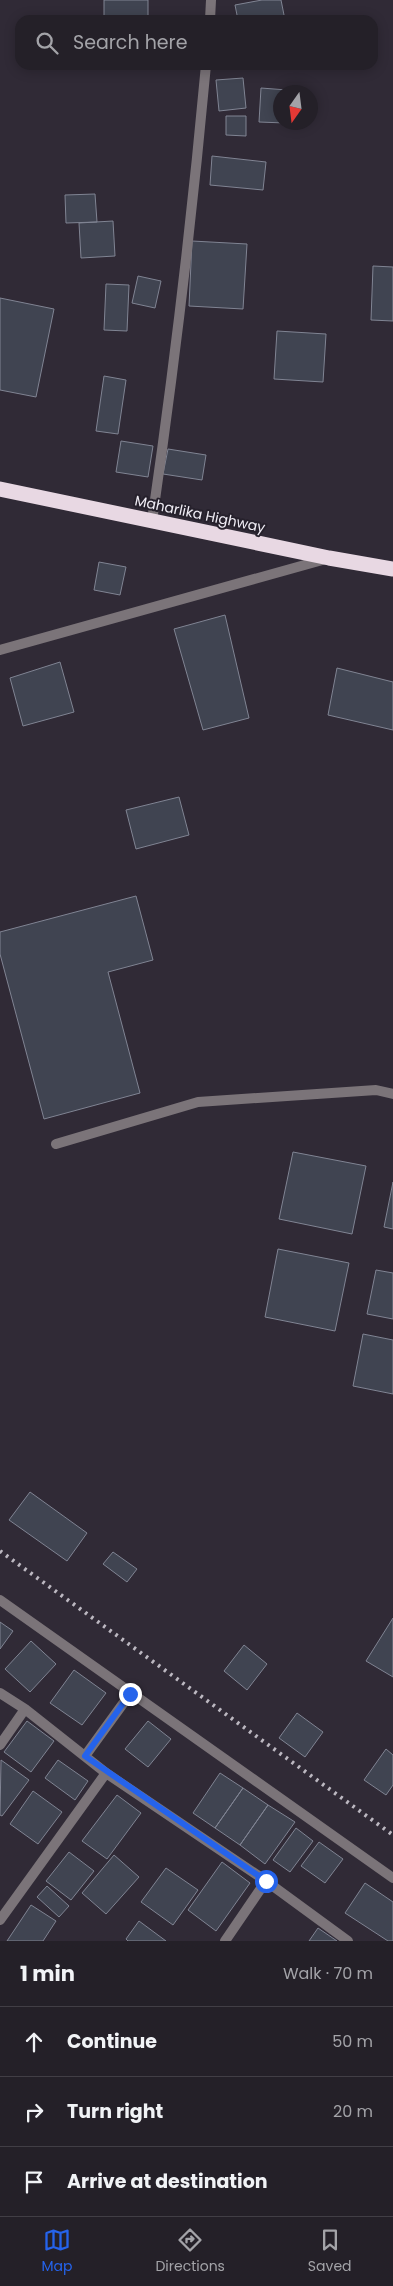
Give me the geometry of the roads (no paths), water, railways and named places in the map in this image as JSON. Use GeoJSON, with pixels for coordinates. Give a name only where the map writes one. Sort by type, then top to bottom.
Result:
{"type":"FeatureCollection","features":[{"type":"Feature","properties":{"kind":"highway","name":"Maharlika Highway"},"geometry":{"type":"LineString","coordinates":[[0,488],[329,558],[393,569]]}},
{"type":"Feature","properties":{"kind":"street"},"geometry":{"type":"LineString","coordinates":[[210,15],[211,0]]}},
{"type":"Feature","properties":{"kind":"street"},"geometry":{"type":"LineString","coordinates":[[152,521],[174,374],[194,201],[206,70]]}},
{"type":"Feature","properties":{"kind":"street"},"geometry":{"type":"LineString","coordinates":[[0,650],[329,558]]}},
{"type":"Feature","properties":{"kind":"street"},"geometry":{"type":"LineString","coordinates":[[56,1144],[198,1102],[376,1090],[393,1094]]}},
{"type":"Feature","properties":{"kind":"street"},"geometry":{"type":"LineString","coordinates":[[0,1600],[130,1694],[393,1878]]}},
{"type":"Feature","properties":{"kind":"street"},"geometry":{"type":"LineString","coordinates":[[0,1693],[25,1709],[106,1773],[266,1881],[348,1941]]}},
{"type":"Feature","properties":{"kind":"street"},"geometry":{"type":"LineString","coordinates":[[85,1756],[130,1694]]}},
{"type":"Feature","properties":{"kind":"street"},"geometry":{"type":"LineString","coordinates":[[0,1745],[25,1709]]}},
{"type":"Feature","properties":{"kind":"street"},"geometry":{"type":"LineString","coordinates":[[0,1920],[106,1773]]}},
{"type":"Feature","properties":{"kind":"street"},"geometry":{"type":"LineString","coordinates":[[225,1941],[266,1881]]}},
{"type":"Feature","properties":{"kind":"railway"},"geometry":{"type":"LineString","coordinates":[[0,1551],[393,1835]]}}]}
